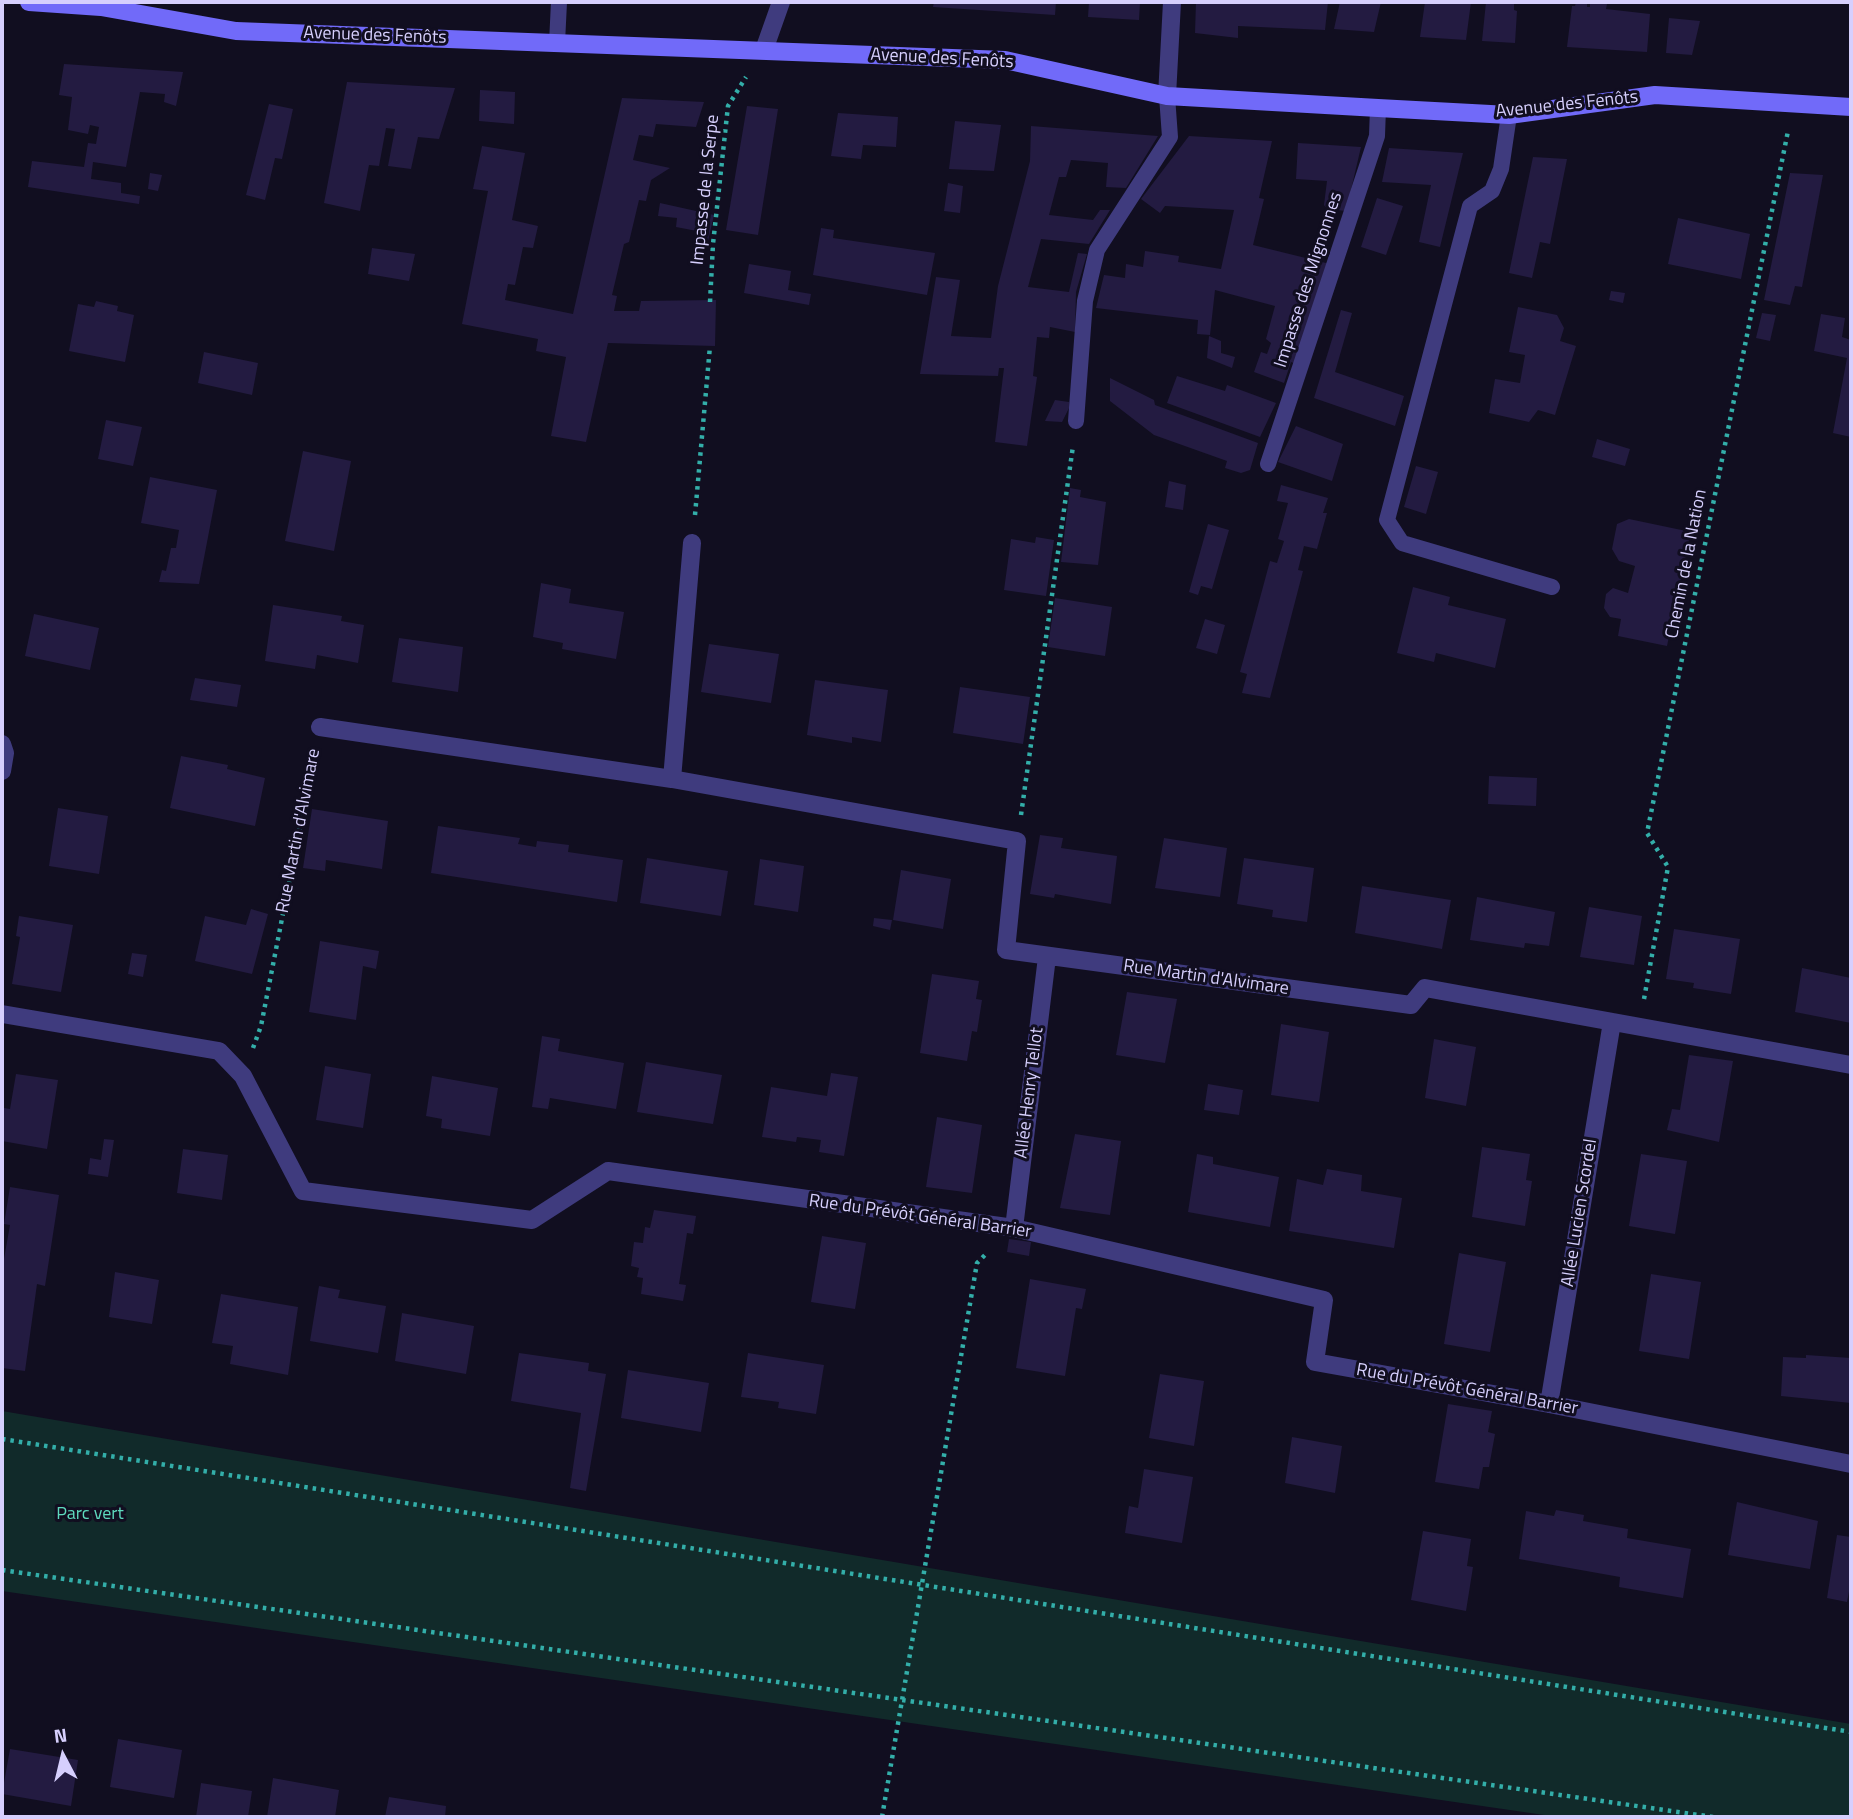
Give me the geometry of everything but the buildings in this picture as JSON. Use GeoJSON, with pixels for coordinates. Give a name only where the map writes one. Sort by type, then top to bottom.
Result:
{"type":"FeatureCollection","features":[{"type":"Feature","properties":{"kind":"main road","name":"Avenue des Fenôts"},"geometry":{"type":"LineString","coordinates":[[29,2],[101,7],[236,31],[1005,60],[1167,96],[1509,115],[1655,95],[1851,107]]}},
{"type":"Feature","properties":{"kind":"street"},"geometry":{"type":"LineString","coordinates":[[764,50],[781,2]]}},
{"type":"Feature","properties":{"kind":"street"},"geometry":{"type":"LineString","coordinates":[[1167,96],[1172,2]]}},
{"type":"Feature","properties":{"kind":"street"},"geometry":{"type":"LineString","coordinates":[[672,779],[692,543]]}},
{"type":"Feature","properties":{"kind":"street","name":"Rue Martin d'Alvimare"},"geometry":{"type":"LineString","coordinates":[[320,727],[672,779],[1017,841],[1006,950],[1411,1005],[1425,988],[1851,1065]]}},
{"type":"Feature","properties":{"kind":"street"},"geometry":{"type":"LineString","coordinates":[[2,744],[5,753],[2,771]]}},
{"type":"Feature","properties":{"kind":"street","name":"Allée Henry Tellot"},"geometry":{"type":"LineString","coordinates":[[1014,1228],[1047,957]]}},
{"type":"Feature","properties":{"kind":"street","name":"Rue du Prévôt Général Barrier"},"geometry":{"type":"LineString","coordinates":[[2,1014],[219,1051],[243,1076],[303,1191],[531,1220],[608,1171],[1014,1228],[1324,1300],[1315,1362],[1549,1404],[1851,1464]]}},
{"type":"Feature","properties":{"kind":"street","name":"Allée Lucien Scordel"},"geometry":{"type":"LineString","coordinates":[[1549,1404],[1612,1021]]}},
{"type":"Feature","properties":{"kind":"lane"},"geometry":{"type":"LineString","coordinates":[[557,43],[559,2]]}},
{"type":"Feature","properties":{"kind":"lane"},"geometry":{"type":"LineString","coordinates":[[1076,421],[1085,301],[1097,250],[1170,138],[1167,96]]}},
{"type":"Feature","properties":{"kind":"lane","name":"Impasse des Mignonnes"},"geometry":{"type":"LineString","coordinates":[[1268,464],[1377,136],[1378,108]]}},
{"type":"Feature","properties":{"kind":"lane"},"geometry":{"type":"LineString","coordinates":[[1509,115],[1501,169],[1492,191],[1470,206],[1387,520],[1402,543],[1552,587]]}},
{"type":"Feature","properties":{"kind":"path","name":"Impasse de la Serpe"},"geometry":{"type":"LineString","coordinates":[[710,302],[713,244],[728,106],[764,50]]}},
{"type":"Feature","properties":{"kind":"path","name":"Chemin de la Nation"},"geometry":{"type":"LineString","coordinates":[[1638,1027],[1668,867],[1647,833],[1794,102]]}},
{"type":"Feature","properties":{"kind":"path"},"geometry":{"type":"LineString","coordinates":[[692,543],[710,346]]}},
{"type":"Feature","properties":{"kind":"path"},"geometry":{"type":"LineString","coordinates":[[1017,841],[1076,421]]}},
{"type":"Feature","properties":{"kind":"path","name":"Rue Martin d'Alvimare"},"geometry":{"type":"LineString","coordinates":[[243,1076],[261,1026],[320,727]]}},
{"type":"Feature","properties":{"kind":"path"},"geometry":{"type":"LineString","coordinates":[[882,1817],[977,1263]]}},
{"type":"Feature","properties":{"kind":"path"},"geometry":{"type":"LineString","coordinates":[[2,1439],[1851,1732]]}},
{"type":"Feature","properties":{"kind":"path"},"geometry":{"type":"LineString","coordinates":[[2,1570],[1713,1817]]}},
{"type":"Feature","properties":{"kind":"green space","name":"Parc vert"},"geometry":{"type":"Polygon","coordinates":[[[2,1411],[1851,1724],[1851,1817],[1558,1817],[2,1591],[2,1411]]]}}]}
